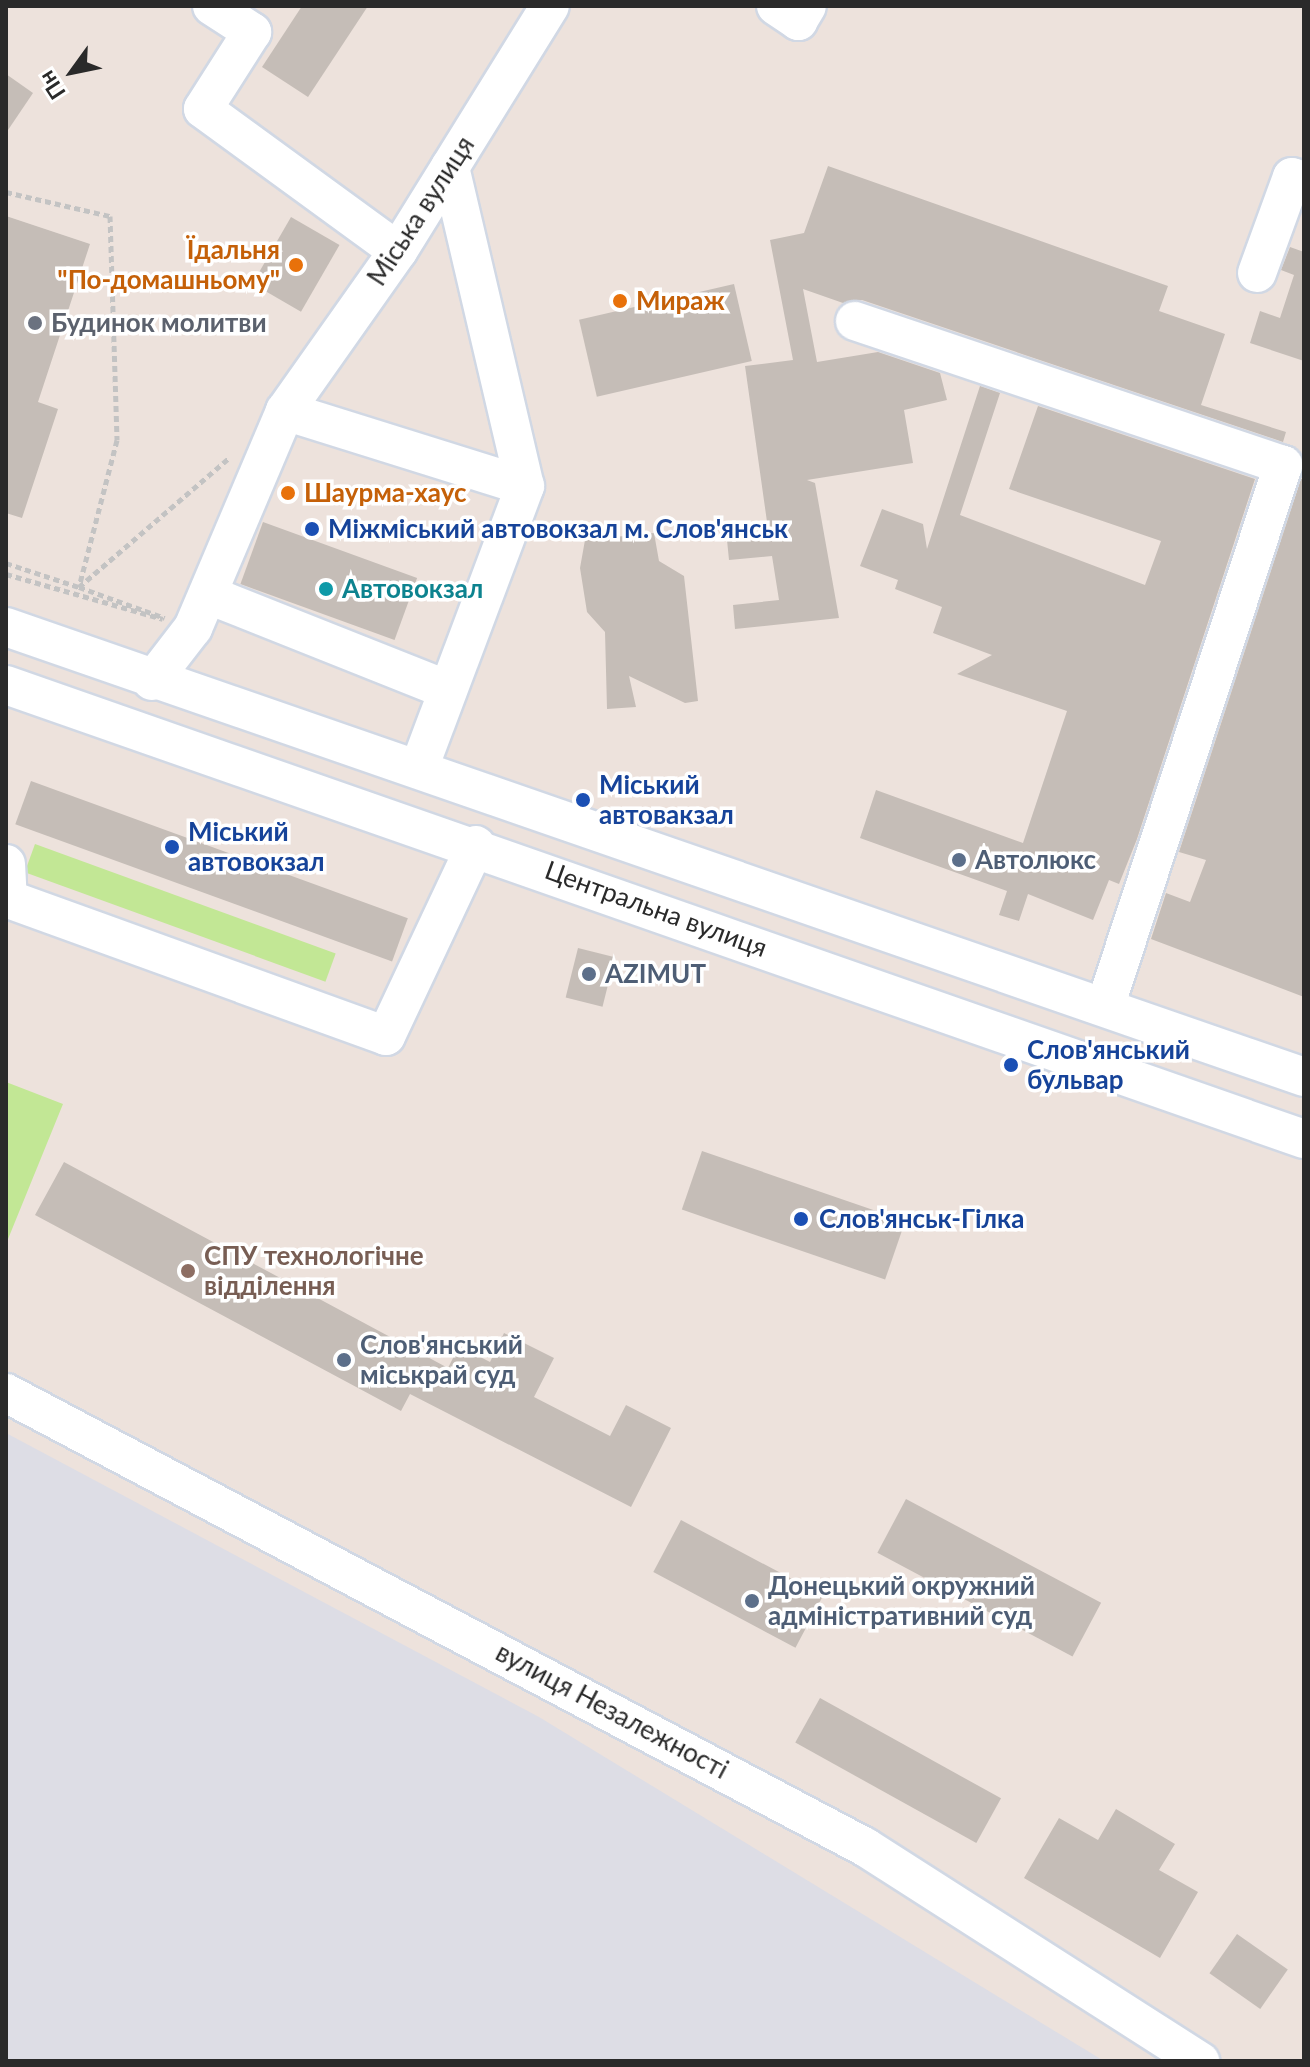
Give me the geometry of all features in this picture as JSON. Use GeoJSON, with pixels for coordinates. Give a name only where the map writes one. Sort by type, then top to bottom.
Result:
{"type":"FeatureCollection","features":[{"type":"Feature","properties":{"kind":"street"},"geometry":{"type":"LineString","coordinates":[[212,6],[252,32],[203,109],[398,251]]}},
{"type":"Feature","properties":{"kind":"street","name":"Міська вулиця"},"geometry":{"type":"LineString","coordinates":[[152,681],[193,628],[285,411],[398,251],[550,6]]}},
{"type":"Feature","properties":{"kind":"street"},"geometry":{"type":"LineString","coordinates":[[776,6],[798,21],[807,6]]}},
{"type":"Feature","properties":{"kind":"street"},"geometry":{"type":"LineString","coordinates":[[419,768],[525,486],[450,167]]}},
{"type":"Feature","properties":{"kind":"street"},"geometry":{"type":"LineString","coordinates":[[1257,273],[1292,177],[1304,181]]}},
{"type":"Feature","properties":{"kind":"street"},"geometry":{"type":"LineString","coordinates":[[855,321],[1283,465],[1105,1007]]}},
{"type":"Feature","properties":{"kind":"street"},"geometry":{"type":"LineString","coordinates":[[285,411],[525,486]]}},
{"type":"Feature","properties":{"kind":"street"},"geometry":{"type":"LineString","coordinates":[[209,595],[448,690]]}},
{"type":"Feature","properties":{"kind":"street","name":"Центральна вулиця"},"geometry":{"type":"LineString","coordinates":[[6,627],[152,681],[419,768],[1304,1077]]}},
{"type":"Feature","properties":{"kind":"street","name":"Центральна вулиця"},"geometry":{"type":"LineString","coordinates":[[6,685],[476,845],[1304,1139]]}},
{"type":"Feature","properties":{"kind":"street"},"geometry":{"type":"LineString","coordinates":[[6,864],[8,899],[386,1036],[476,845]]}},
{"type":"Feature","properties":{"kind":"street","name":"вулиця Незалежності"},"geometry":{"type":"LineString","coordinates":[[6,1393],[865,1847],[1200,2061]]}},
{"type":"Feature","properties":{"kind":"path"},"geometry":{"type":"LineString","coordinates":[[6,192],[110,216],[117,440],[79,587]]}},
{"type":"Feature","properties":{"kind":"path"},"geometry":{"type":"LineString","coordinates":[[79,587],[237,452]]}},
{"type":"Feature","properties":{"kind":"path"},"geometry":{"type":"LineString","coordinates":[[6,563],[193,628]]}},
{"type":"Feature","properties":{"kind":"path"},"geometry":{"type":"LineString","coordinates":[[6,574],[193,628]]}},
{"type":"Feature","properties":{"kind":"shaded area"},"geometry":{"type":"Polygon","coordinates":[[[6,1433],[539,1717],[1104,2061],[6,2061],[6,1433]]]}},
{"type":"Feature","properties":{"kind":"green space"},"geometry":{"type":"Polygon","coordinates":[[[35,844],[336,953],[325,982],[25,872],[35,844]]]}},
{"type":"Feature","properties":{"kind":"green space"},"geometry":{"type":"Polygon","coordinates":[[[6,1082],[63,1104],[6,1244],[6,1082]]]}},
{"type":"Feature","properties":{"kind":"building"},"geometry":{"type":"Polygon","coordinates":[[[302,6],[368,6],[308,97],[262,67],[302,6]]]}},
{"type":"Feature","properties":{"kind":"building"},"geometry":{"type":"Polygon","coordinates":[[[6,74],[33,93],[6,133],[6,74]]]}},
{"type":"Feature","properties":{"kind":"building"},"geometry":{"type":"Polygon","coordinates":[[[828,166],[1168,286],[1159,311],[1225,334],[1201,405],[1286,432],[1283,442],[862,300],[843,303],[803,289],[817,362],[878,352],[940,373],[947,400],[904,410],[913,463],[807,480],[815,483],[839,618],[735,629],[733,605],[779,600],[772,556],[729,560],[727,540],[769,536],[745,366],[793,360],[770,240],[804,233],[828,166]]]}},
{"type":"Feature","properties":{"kind":"building","name":"Будинок молитви"},"geometry":{"type":"Polygon","coordinates":[[[6,216],[90,244],[38,402],[58,409],[22,518],[6,513],[6,216]]]}},
{"type":"Feature","properties":{"kind":"building","name":"Їдальня \"По-домашньому\""},"geometry":{"type":"Polygon","coordinates":[[[291,217],[339,245],[301,312],[253,284],[291,217]]]}},
{"type":"Feature","properties":{"kind":"building"},"geometry":{"type":"Polygon","coordinates":[[[1290,247],[1304,252],[1304,361],[1250,343],[1260,311],[1280,318],[1294,275],[1281,270],[1290,247]]]}},
{"type":"Feature","properties":{"kind":"building"},"geometry":{"type":"Polygon","coordinates":[[[734,284],[752,361],[597,397],[579,320],[734,284]]]}},
{"type":"Feature","properties":{"kind":"building"},"geometry":{"type":"Polygon","coordinates":[[[980,386],[1000,393],[960,515],[1145,585],[1161,541],[1009,489],[1038,406],[1255,479],[1137,839],[1119,884],[1109,880],[1093,920],[1028,894],[1019,921],[999,915],[1007,891],[860,838],[876,790],[1023,843],[1067,711],[957,674],[992,655],[933,633],[942,607],[895,589],[898,580],[860,566],[882,509],[923,524],[927,549],[980,386]]]}},
{"type":"Feature","properties":{"kind":"building"},"geometry":{"type":"Polygon","coordinates":[[[1301,479],[1304,480],[1304,997],[1151,939],[1166,893],[1190,902],[1206,860],[1179,852],[1301,479]]]}},
{"type":"Feature","properties":{"kind":"building","name":"Автовокзал"},"geometry":{"type":"Polygon","coordinates":[[[263,522],[417,578],[395,640],[240,584],[263,522]]]}},
{"type":"Feature","properties":{"kind":"building"},"geometry":{"type":"Polygon","coordinates":[[[654,533],[659,561],[684,576],[698,701],[685,703],[629,676],[636,707],[607,709],[605,632],[587,612],[580,568],[585,540],[654,533]]]}},
{"type":"Feature","properties":{"kind":"building"},"geometry":{"type":"Polygon","coordinates":[[[31,781],[408,918],[392,961],[15,824],[31,781]]]}},
{"type":"Feature","properties":{"kind":"building"},"geometry":{"type":"Polygon","coordinates":[[[578,948],[615,957],[603,1007],[566,997],[578,948]]]}},
{"type":"Feature","properties":{"kind":"building"},"geometry":{"type":"Polygon","coordinates":[[[702,1151],[905,1221],[885,1280],[682,1210],[702,1151]]]}},
{"type":"Feature","properties":{"kind":"building"},"geometry":{"type":"Polygon","coordinates":[[[64,1162],[448,1368],[459,1346],[490,1362],[504,1333],[554,1358],[534,1397],[610,1436],[626,1405],[671,1428],[631,1507],[410,1394],[401,1411],[35,1215],[64,1162]]]}},
{"type":"Feature","properties":{"kind":"building"},"geometry":{"type":"Polygon","coordinates":[[[906,1499],[1101,1603],[1072,1657],[877,1553],[906,1499]]]}},
{"type":"Feature","properties":{"kind":"building"},"geometry":{"type":"Polygon","coordinates":[[[681,1520],[823,1596],[795,1648],[653,1572],[681,1520]]]}},
{"type":"Feature","properties":{"kind":"building"},"geometry":{"type":"Polygon","coordinates":[[[820,1698],[1001,1798],[976,1843],[795,1743],[820,1698]]]}},
{"type":"Feature","properties":{"kind":"building"},"geometry":{"type":"Polygon","coordinates":[[[1116,1809],[1175,1844],[1159,1870],[1198,1892],[1160,1958],[1024,1878],[1059,1818],[1098,1840],[1116,1809]]]}},
{"type":"Feature","properties":{"kind":"building"},"geometry":{"type":"Polygon","coordinates":[[[1237,1934],[1288,1970],[1260,2009],[1209,1973],[1237,1934]]]}},
{"type":"Feature","properties":{"kind":"place","name":"Їдальня \"По-домашньому\""},"geometry":{"type":"Point","coordinates":[296,265]}},
{"type":"Feature","properties":{"kind":"place","name":"Мираж"},"geometry":{"type":"Point","coordinates":[620,301]}},
{"type":"Feature","properties":{"kind":"place","name":"Будинок молитви"},"geometry":{"type":"Point","coordinates":[35,323]}},
{"type":"Feature","properties":{"kind":"place","name":"Шаурма-хаус"},"geometry":{"type":"Point","coordinates":[288,493]}},
{"type":"Feature","properties":{"kind":"place","name":"Міжміський автовокзал м. Слов'янськ"},"geometry":{"type":"Point","coordinates":[312,529]}},
{"type":"Feature","properties":{"kind":"place","name":"Автовокзал"},"geometry":{"type":"Point","coordinates":[326,589]}},
{"type":"Feature","properties":{"kind":"place","name":"Міський автовакзал"},"geometry":{"type":"Point","coordinates":[583,800]}},
{"type":"Feature","properties":{"kind":"place","name":"Міський автовокзал"},"geometry":{"type":"Point","coordinates":[172,847]}},
{"type":"Feature","properties":{"kind":"place","name":"Автолюкс"},"geometry":{"type":"Point","coordinates":[959,860]}},
{"type":"Feature","properties":{"kind":"place","name":"AZIMUT"},"geometry":{"type":"Point","coordinates":[589,974]}},
{"type":"Feature","properties":{"kind":"place","name":"Слов'янський бульвар"},"geometry":{"type":"Point","coordinates":[1011,1065]}},
{"type":"Feature","properties":{"kind":"place","name":"Слов'янськ-Гілка"},"geometry":{"type":"Point","coordinates":[801,1219]}},
{"type":"Feature","properties":{"kind":"place","name":"СПУ технологічне відділення"},"geometry":{"type":"Point","coordinates":[188,1271]}},
{"type":"Feature","properties":{"kind":"place","name":"Слов'янський міськрай суд"},"geometry":{"type":"Point","coordinates":[344,1360]}},
{"type":"Feature","properties":{"kind":"place","name":"Донецький окружний адміністративний суд"},"geometry":{"type":"Point","coordinates":[752,1601]}}]}
